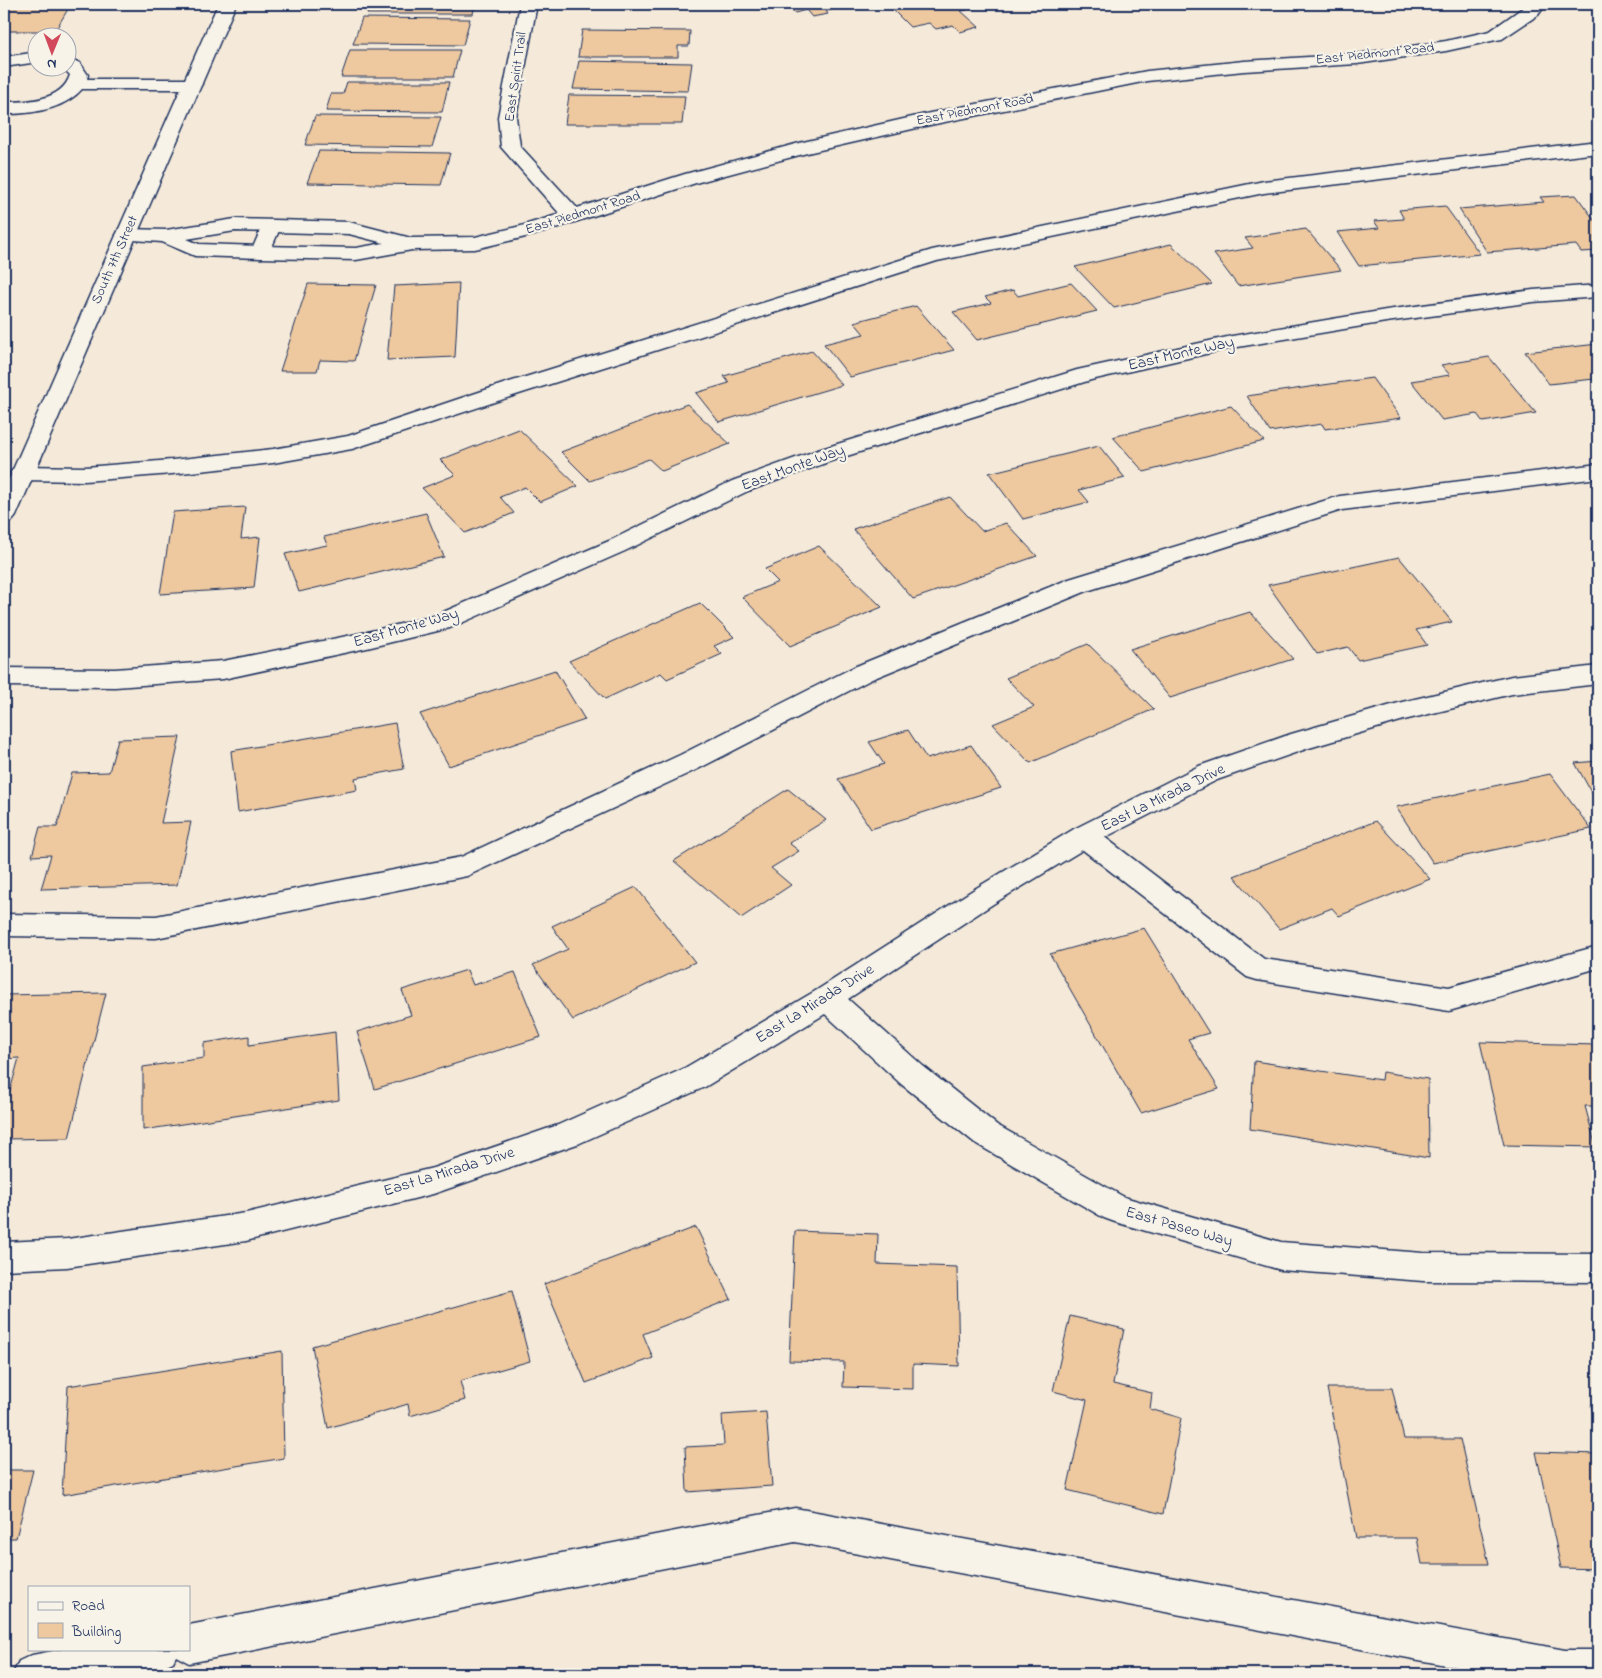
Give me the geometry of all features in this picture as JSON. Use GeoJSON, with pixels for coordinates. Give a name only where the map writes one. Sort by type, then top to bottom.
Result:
{"type":"FeatureCollection","features":[{"type":"Feature","properties":{"kind":"street","name":"South 7th Street"},"geometry":{"type":"LineString","coordinates":[[4,516],[227,4]]}},
{"type":"Feature","properties":{"kind":"street","name":"East Spirit Trail"},"geometry":{"type":"LineString","coordinates":[[528,4],[508,117],[511,147],[573,216]]}},
{"type":"Feature","properties":{"kind":"street","name":"East Piedmont Road"},"geometry":{"type":"LineString","coordinates":[[166,236],[195,250],[261,252],[356,254],[412,244],[475,243],[527,231],[692,178],[803,148],[930,119],[1147,76],[1244,66],[1357,59],[1446,46],[1496,35],[1532,11],[1537,4]]}},
{"type":"Feature","properties":{"kind":"street"},"geometry":{"type":"LineString","coordinates":[[4,62],[28,58]]}},
{"type":"Feature","properties":{"kind":"street"},"geometry":{"type":"LineString","coordinates":[[4,108],[31,107],[51,102],[67,94],[79,80],[78,75]]}},
{"type":"Feature","properties":{"kind":"street"},"geometry":{"type":"LineString","coordinates":[[76,84],[193,84]]}},
{"type":"Feature","properties":{"kind":"street"},"geometry":{"type":"LineString","coordinates":[[22,473],[85,474],[172,467],[274,456],[352,442],[511,389],[932,256],[1264,187],[1598,147]]}},
{"type":"Feature","properties":{"kind":"street","name":"East Piedmont Road"},"geometry":{"type":"LineString","coordinates":[[126,236],[166,236],[235,225],[349,228],[412,244]]}},
{"type":"Feature","properties":{"kind":"street"},"geometry":{"type":"LineString","coordinates":[[261,252],[271,226]]}},
{"type":"Feature","properties":{"kind":"street","name":"East Monte Way"},"geometry":{"type":"LineString","coordinates":[[4,678],[115,678],[223,670],[367,640],[441,622],[617,546],[740,486],[826,455],[1085,375],[1232,342],[1504,300],[1598,291]]}},
{"type":"Feature","properties":{"kind":"street"},"geometry":{"type":"LineString","coordinates":[[4,925],[156,927],[467,866],[690,762],[862,673],[1078,586],[1340,503],[1598,471]]}},
{"type":"Feature","properties":{"kind":"street","name":"East La Mirada Drive"},"geometry":{"type":"LineString","coordinates":[[4,1256],[67,1254],[246,1227],[432,1181],[569,1134],[694,1078],[827,998],[983,897],[1084,836],[1208,773],[1300,741],[1402,711],[1512,685],[1598,675]]}},
{"type":"Feature","properties":{"kind":"street"},"geometry":{"type":"LineString","coordinates":[[1084,836],[1257,969],[1449,999],[1598,957]]}},
{"type":"Feature","properties":{"kind":"street","name":"East Paseo Way"},"geometry":{"type":"LineString","coordinates":[[827,998],[912,1075],[986,1134],[1115,1208],[1281,1256],[1423,1267],[1598,1268]]}},
{"type":"Feature","properties":{"kind":"street"},"geometry":{"type":"LineString","coordinates":[[190,1644],[795,1525],[1565,1669],[1598,1669]]}},
{"type":"Feature","properties":{"kind":"street"},"geometry":{"type":"LineString","coordinates":[[32,1674],[155,1650]]}},
{"type":"Feature","properties":{"kind":"building"},"geometry":{"type":"Polygon","coordinates":[[[4,4],[71,4],[57,28],[28,28],[28,31],[4,31],[4,4]]]}},
{"type":"Feature","properties":{"kind":"building"},"geometry":{"type":"Polygon","coordinates":[[[370,4],[475,4],[473,14],[367,14],[370,4]]]}},
{"type":"Feature","properties":{"kind":"building"},"geometry":{"type":"Polygon","coordinates":[[[786,4],[856,5],[826,11],[828,14],[812,17],[806,10],[795,13],[786,4]]]}},
{"type":"Feature","properties":{"kind":"building"},"geometry":{"type":"Polygon","coordinates":[[[925,4],[991,5],[961,11],[979,27],[960,32],[953,25],[936,29],[929,23],[910,27],[891,8],[925,4]]]}},
{"type":"Feature","properties":{"kind":"building"},"geometry":{"type":"Polygon","coordinates":[[[362,18],[470,19],[463,45],[353,44],[362,18]]]}},
{"type":"Feature","properties":{"kind":"building"},"geometry":{"type":"Polygon","coordinates":[[[582,30],[690,31],[689,46],[678,46],[678,57],[578,57],[582,30]]]}},
{"type":"Feature","properties":{"kind":"building"},"geometry":{"type":"Polygon","coordinates":[[[350,50],[460,50],[453,77],[341,77],[350,50]]]}},
{"type":"Feature","properties":{"kind":"building"},"geometry":{"type":"Polygon","coordinates":[[[579,61],[692,63],[688,91],[573,89],[579,61]]]}},
{"type":"Feature","properties":{"kind":"building"},"geometry":{"type":"Polygon","coordinates":[[[347,82],[449,82],[442,112],[326,111],[331,94],[343,94],[347,82]]]}},
{"type":"Feature","properties":{"kind":"building"},"geometry":{"type":"Polygon","coordinates":[[[569,95],[685,96],[682,124],[565,124],[569,95]]]}},
{"type":"Feature","properties":{"kind":"building"},"geometry":{"type":"Polygon","coordinates":[[[315,116],[441,117],[432,147],[305,145],[315,116]]]}},
{"type":"Feature","properties":{"kind":"building"},"geometry":{"type":"Polygon","coordinates":[[[319,151],[450,153],[441,185],[307,183],[319,151]]]}},
{"type":"Feature","properties":{"kind":"building"},"geometry":{"type":"Polygon","coordinates":[[[1576,195],[1598,225],[1598,251],[1581,252],[1576,245],[1487,252],[1459,209],[1544,202],[1540,197],[1576,195]]]}},
{"type":"Feature","properties":{"kind":"building"},"geometry":{"type":"Polygon","coordinates":[[[1445,206],[1480,254],[1359,266],[1337,232],[1379,228],[1374,221],[1404,219],[1399,210],[1445,206]]]}},
{"type":"Feature","properties":{"kind":"building"},"geometry":{"type":"Polygon","coordinates":[[[1306,229],[1341,270],[1238,286],[1214,254],[1253,248],[1245,238],[1306,229]]]}},
{"type":"Feature","properties":{"kind":"building"},"geometry":{"type":"Polygon","coordinates":[[[1171,244],[1212,284],[1114,308],[1075,267],[1171,244]]]}},
{"type":"Feature","properties":{"kind":"building"},"geometry":{"type":"Polygon","coordinates":[[[459,283],[455,357],[387,360],[394,286],[459,283]]]}},
{"type":"Feature","properties":{"kind":"building"},"geometry":{"type":"Polygon","coordinates":[[[1071,283],[1097,311],[977,340],[953,312],[991,303],[985,297],[1013,290],[1018,296],[1071,283]]]}},
{"type":"Feature","properties":{"kind":"building"},"geometry":{"type":"Polygon","coordinates":[[[308,284],[376,285],[354,361],[320,360],[317,371],[280,371],[308,284]]]}},
{"type":"Feature","properties":{"kind":"building"},"geometry":{"type":"Polygon","coordinates":[[[916,306],[954,350],[850,377],[824,344],[864,334],[854,322],[916,306]]]}},
{"type":"Feature","properties":{"kind":"building"},"geometry":{"type":"Polygon","coordinates":[[[1598,344],[1598,384],[1594,379],[1549,384],[1525,352],[1598,344]]]}},
{"type":"Feature","properties":{"kind":"building"},"geometry":{"type":"Polygon","coordinates":[[[812,351],[842,385],[719,422],[696,393],[729,383],[724,376],[812,351]]]}},
{"type":"Feature","properties":{"kind":"building"},"geometry":{"type":"Polygon","coordinates":[[[1489,357],[1536,413],[1483,422],[1477,414],[1442,420],[1411,381],[1450,375],[1441,365],[1489,357]]]}},
{"type":"Feature","properties":{"kind":"building"},"geometry":{"type":"Polygon","coordinates":[[[1372,378],[1401,418],[1325,429],[1322,424],[1270,432],[1247,396],[1372,378]]]}},
{"type":"Feature","properties":{"kind":"building"},"geometry":{"type":"Polygon","coordinates":[[[687,404],[730,444],[662,471],[649,459],[590,481],[561,452],[687,404]]]}},
{"type":"Feature","properties":{"kind":"building"},"geometry":{"type":"Polygon","coordinates":[[[1231,406],[1264,441],[1144,472],[1113,437],[1231,406]]]}},
{"type":"Feature","properties":{"kind":"building"},"geometry":{"type":"Polygon","coordinates":[[[519,429],[578,486],[540,502],[525,487],[500,497],[514,513],[465,533],[422,488],[455,475],[440,460],[519,429]]]}},
{"type":"Feature","properties":{"kind":"building"},"geometry":{"type":"Polygon","coordinates":[[[1099,446],[1125,478],[1079,490],[1089,502],[1023,519],[989,473],[1099,446]]]}},
{"type":"Feature","properties":{"kind":"building"},"geometry":{"type":"Polygon","coordinates":[[[950,497],[982,531],[1006,523],[1037,556],[913,599],[853,529],[950,497]]]}},
{"type":"Feature","properties":{"kind":"building"},"geometry":{"type":"Polygon","coordinates":[[[245,507],[241,539],[260,537],[254,588],[160,594],[173,512],[245,507]]]}},
{"type":"Feature","properties":{"kind":"building"},"geometry":{"type":"Polygon","coordinates":[[[426,513],[444,557],[299,592],[285,554],[327,545],[324,537],[426,513]]]}},
{"type":"Feature","properties":{"kind":"building"},"geometry":{"type":"Polygon","coordinates":[[[819,546],[882,607],[790,646],[742,597],[778,582],[765,569],[819,546]]]}},
{"type":"Feature","properties":{"kind":"building"},"geometry":{"type":"Polygon","coordinates":[[[1399,557],[1452,622],[1416,630],[1427,645],[1358,660],[1348,647],[1317,654],[1268,585],[1399,557]]]}},
{"type":"Feature","properties":{"kind":"building"},"geometry":{"type":"Polygon","coordinates":[[[700,603],[734,637],[714,646],[722,654],[667,679],[661,673],[605,699],[569,661],[700,603]]]}},
{"type":"Feature","properties":{"kind":"building"},"geometry":{"type":"Polygon","coordinates":[[[1250,612],[1293,659],[1170,698],[1130,649],[1250,612]]]}},
{"type":"Feature","properties":{"kind":"building"},"geometry":{"type":"Polygon","coordinates":[[[1088,644],[1154,709],[1030,763],[993,724],[1034,707],[1006,678],[1088,644]]]}},
{"type":"Feature","properties":{"kind":"building"},"geometry":{"type":"Polygon","coordinates":[[[555,670],[585,720],[449,766],[420,714],[555,670]]]}},
{"type":"Feature","properties":{"kind":"building"},"geometry":{"type":"Polygon","coordinates":[[[395,723],[404,769],[355,778],[357,790],[238,812],[231,751],[395,723]]]}},
{"type":"Feature","properties":{"kind":"building"},"geometry":{"type":"Polygon","coordinates":[[[908,730],[927,759],[971,745],[1001,788],[871,829],[838,779],[884,764],[869,742],[908,730]]]}},
{"type":"Feature","properties":{"kind":"building"},"geometry":{"type":"Polygon","coordinates":[[[180,737],[161,823],[191,822],[177,885],[41,889],[51,855],[32,856],[40,827],[57,827],[72,773],[109,772],[118,739],[180,737]]]}},
{"type":"Feature","properties":{"kind":"building"},"geometry":{"type":"Polygon","coordinates":[[[1598,761],[1598,804],[1575,763],[1598,761]]]}},
{"type":"Feature","properties":{"kind":"building"},"geometry":{"type":"Polygon","coordinates":[[[1550,774],[1591,829],[1433,863],[1396,807],[1550,774]]]}},
{"type":"Feature","properties":{"kind":"building"},"geometry":{"type":"Polygon","coordinates":[[[788,789],[826,820],[789,843],[799,851],[771,868],[791,885],[741,918],[674,861],[788,789]]]}},
{"type":"Feature","properties":{"kind":"building"},"geometry":{"type":"Polygon","coordinates":[[[1376,821],[1430,879],[1339,916],[1332,908],[1279,929],[1234,876],[1376,821]]]}},
{"type":"Feature","properties":{"kind":"building"},"geometry":{"type":"Polygon","coordinates":[[[636,887],[695,962],[573,1020],[533,965],[568,949],[552,926],[636,887]]]}},
{"type":"Feature","properties":{"kind":"building"},"geometry":{"type":"Polygon","coordinates":[[[1144,928],[1209,1033],[1188,1039],[1219,1089],[1141,1113],[1050,954],[1144,928]]]}},
{"type":"Feature","properties":{"kind":"building"},"geometry":{"type":"Polygon","coordinates":[[[467,970],[473,985],[515,972],[541,1037],[375,1089],[357,1032],[411,1015],[402,990],[467,970]]]}},
{"type":"Feature","properties":{"kind":"building"},"geometry":{"type":"Polygon","coordinates":[[[106,993],[69,1138],[4,1139],[4,1113],[19,1058],[4,1059],[4,995],[106,993]]]}},
{"type":"Feature","properties":{"kind":"building"},"geometry":{"type":"Polygon","coordinates":[[[335,1032],[339,1100],[143,1130],[143,1067],[204,1058],[204,1043],[249,1036],[249,1045],[335,1032]]]}},
{"type":"Feature","properties":{"kind":"building"},"geometry":{"type":"Polygon","coordinates":[[[1480,1042],[1598,1045],[1598,1106],[1585,1106],[1596,1147],[1504,1145],[1480,1042]]]}},
{"type":"Feature","properties":{"kind":"building"},"geometry":{"type":"Polygon","coordinates":[[[1254,1061],[1381,1080],[1382,1072],[1428,1079],[1429,1158],[1250,1129],[1254,1061]]]}},
{"type":"Feature","properties":{"kind":"building"},"geometry":{"type":"Polygon","coordinates":[[[696,1227],[731,1299],[643,1334],[653,1358],[586,1383],[544,1284],[696,1227]]]}},
{"type":"Feature","properties":{"kind":"building"},"geometry":{"type":"Polygon","coordinates":[[[795,1231],[878,1234],[877,1264],[957,1267],[959,1366],[913,1364],[913,1389],[843,1387],[844,1362],[789,1361],[795,1231]]]}},
{"type":"Feature","properties":{"kind":"building"},"geometry":{"type":"Polygon","coordinates":[[[512,1291],[530,1361],[460,1381],[465,1400],[410,1416],[408,1404],[328,1428],[312,1346],[512,1291]]]}},
{"type":"Feature","properties":{"kind":"building"},"geometry":{"type":"Polygon","coordinates":[[[1070,1316],[1124,1329],[1113,1384],[1152,1393],[1150,1409],[1181,1418],[1163,1514],[1067,1490],[1087,1400],[1053,1391],[1070,1316]]]}},
{"type":"Feature","properties":{"kind":"building"},"geometry":{"type":"Polygon","coordinates":[[[282,1351],[284,1458],[62,1495],[68,1386],[282,1351]]]}},
{"type":"Feature","properties":{"kind":"building"},"geometry":{"type":"Polygon","coordinates":[[[1327,1388],[1392,1388],[1404,1439],[1460,1439],[1489,1564],[1422,1564],[1417,1538],[1356,1538],[1327,1388]]]}},
{"type":"Feature","properties":{"kind":"building"},"geometry":{"type":"Polygon","coordinates":[[[1591,1405],[1598,1405],[1598,1435],[1591,1405]]]}},
{"type":"Feature","properties":{"kind":"building"},"geometry":{"type":"Polygon","coordinates":[[[766,1412],[772,1486],[687,1492],[685,1447],[724,1445],[722,1415],[766,1412]]]}},
{"type":"Feature","properties":{"kind":"building"},"geometry":{"type":"Polygon","coordinates":[[[1536,1452],[1598,1454],[1598,1569],[1561,1568],[1536,1452]]]}},
{"type":"Feature","properties":{"kind":"building"},"geometry":{"type":"Polygon","coordinates":[[[4,1470],[33,1470],[16,1538],[4,1538],[4,1470]]]}}]}
